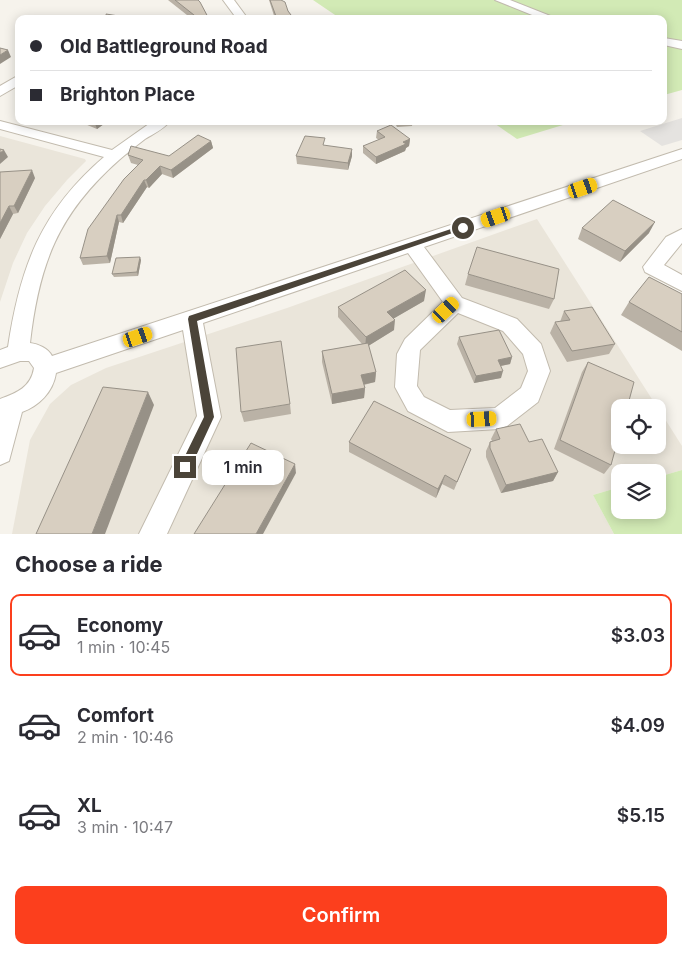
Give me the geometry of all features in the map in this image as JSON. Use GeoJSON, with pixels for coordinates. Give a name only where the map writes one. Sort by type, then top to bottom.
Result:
{"type":"FeatureCollection","features":[{"type":"Feature","properties":{"kind":"street"},"geometry":{"type":"LineString","coordinates":[[228,0],[241,15]]}},
{"type":"Feature","properties":{"kind":"street"},"geometry":{"type":"LineString","coordinates":[[500,0],[542,15]]}},
{"type":"Feature","properties":{"kind":"street"},"geometry":{"type":"LineString","coordinates":[[667,42],[682,44]]}},
{"type":"Feature","properties":{"kind":"street"},"geometry":{"type":"LineString","coordinates":[[0,92],[15,82]]}},
{"type":"Feature","properties":{"kind":"street"},"geometry":{"type":"LineString","coordinates":[[0,125],[113,155]]}},
{"type":"Feature","properties":{"kind":"street"},"geometry":{"type":"LineString","coordinates":[[0,453],[6,408],[34,394],[42,385],[47,367],[44,360],[38,354],[29,352],[9,356],[30,283],[45,242],[71,198],[97,169],[113,155],[157,125]]}},
{"type":"Feature","properties":{"kind":"street"},"geometry":{"type":"LineString","coordinates":[[47,367],[682,154]]}},
{"type":"Feature","properties":{"kind":"street"},"geometry":{"type":"LineString","coordinates":[[682,235],[672,241],[652,267],[682,284]]}},
{"type":"Feature","properties":{"kind":"street"},"geometry":{"type":"LineString","coordinates":[[412,245],[455,302],[510,325],[533,350],[539,371],[530,395],[499,418],[448,421],[416,404],[406,387],[408,354],[412,345],[455,302]]}},
{"type":"Feature","properties":{"kind":"street"},"geometry":{"type":"LineString","coordinates":[[152,534],[209,417],[192,319]]}},
{"type":"Feature","properties":{"kind":"shaded area"},"geometry":{"type":"Polygon","coordinates":[[[682,118],[682,140],[662,146],[640,131],[659,125],[667,125],[667,123],[682,118]]]}},
{"type":"Feature","properties":{"kind":"shaded area"},"geometry":{"type":"Polygon","coordinates":[[[0,136],[85,159],[86,161],[45,206],[27,233],[13,263],[0,302],[0,136]]]}},
{"type":"Feature","properties":{"kind":"shaded area"},"geometry":{"type":"Polygon","coordinates":[[[537,219],[652,399],[611,399],[611,454],[666,454],[666,421],[682,446],[682,470],[666,475],[666,464],[611,464],[611,490],[593,495],[614,534],[12,534],[30,440],[50,404],[71,385],[106,368],[287,308],[537,219]]]}},
{"type":"Feature","properties":{"kind":"green space"},"geometry":{"type":"Polygon","coordinates":[[[313,0],[682,0],[682,90],[667,94],[667,15],[335,15],[313,0]]]}},
{"type":"Feature","properties":{"kind":"green space"},"geometry":{"type":"Polygon","coordinates":[[[497,125],[563,125],[517,139],[497,125]]]}},
{"type":"Feature","properties":{"kind":"green space"},"geometry":{"type":"Polygon","coordinates":[[[682,470],[682,534],[614,534],[593,495],[611,490],[611,519],[666,519],[666,475],[682,470]]]}},
{"type":"Feature","properties":{"kind":"building"},"geometry":{"type":"Polygon","coordinates":[[[175,0],[198,0],[207,15],[194,15],[175,0]]]}},
{"type":"Feature","properties":{"kind":"building"},"geometry":{"type":"Polygon","coordinates":[[[270,0],[285,2],[291,15],[276,15],[270,0]]]}},
{"type":"Feature","properties":{"kind":"building"},"geometry":{"type":"Polygon","coordinates":[[[0,48],[8,50],[0,55],[0,48]]]}},
{"type":"Feature","properties":{"kind":"building"},"geometry":{"type":"Polygon","coordinates":[[[391,125],[410,139],[403,142],[406,144],[376,157],[363,146],[385,137],[377,131],[391,125]]]}},
{"type":"Feature","properties":{"kind":"building"},"geometry":{"type":"Polygon","coordinates":[[[198,135],[211,141],[171,170],[160,166],[144,180],[121,215],[117,215],[107,256],[80,258],[88,229],[124,179],[143,160],[128,155],[131,146],[169,156],[198,135]]]}},
{"type":"Feature","properties":{"kind":"building"},"geometry":{"type":"Polygon","coordinates":[[[305,136],[325,138],[323,145],[352,149],[348,163],[296,156],[305,136]]]}},
{"type":"Feature","properties":{"kind":"building"},"geometry":{"type":"Polygon","coordinates":[[[32,170],[14,206],[9,206],[0,223],[0,172],[32,170]]]}},
{"type":"Feature","properties":{"kind":"building"},"geometry":{"type":"Polygon","coordinates":[[[613,200],[655,222],[625,251],[582,228],[613,200]]]}},
{"type":"Feature","properties":{"kind":"building"},"geometry":{"type":"Polygon","coordinates":[[[477,247],[559,269],[554,299],[468,274],[477,247]]]}},
{"type":"Feature","properties":{"kind":"building"},"geometry":{"type":"Polygon","coordinates":[[[140,257],[137,272],[112,274],[116,258],[140,257]]]}},
{"type":"Feature","properties":{"kind":"building"},"geometry":{"type":"Polygon","coordinates":[[[405,270],[426,290],[387,312],[395,320],[366,337],[338,307],[405,270]]]}},
{"type":"Feature","properties":{"kind":"building"},"geometry":{"type":"Polygon","coordinates":[[[649,277],[682,294],[682,332],[629,302],[649,277]]]}},
{"type":"Feature","properties":{"kind":"building"},"geometry":{"type":"Polygon","coordinates":[[[592,307],[615,344],[572,351],[555,322],[570,320],[564,311],[592,307]]]}},
{"type":"Feature","properties":{"kind":"building"},"geometry":{"type":"Polygon","coordinates":[[[499,330],[512,357],[498,360],[503,371],[476,376],[459,337],[499,330]]]}},
{"type":"Feature","properties":{"kind":"building"},"geometry":{"type":"Polygon","coordinates":[[[281,341],[290,404],[241,412],[236,348],[281,341]]]}},
{"type":"Feature","properties":{"kind":"building"},"geometry":{"type":"Polygon","coordinates":[[[368,343],[376,372],[361,375],[365,388],[332,394],[322,351],[368,343]]]}},
{"type":"Feature","properties":{"kind":"building"},"geometry":{"type":"Polygon","coordinates":[[[588,362],[634,382],[629,399],[611,399],[611,454],[614,454],[611,465],[560,440],[588,362]]]}},
{"type":"Feature","properties":{"kind":"building"},"geometry":{"type":"Polygon","coordinates":[[[103,387],[148,392],[92,534],[36,534],[103,387]]]}},
{"type":"Feature","properties":{"kind":"building"},"geometry":{"type":"Polygon","coordinates":[[[374,401],[471,449],[457,482],[445,475],[438,489],[349,442],[374,401]]]}},
{"type":"Feature","properties":{"kind":"building"},"geometry":{"type":"Polygon","coordinates":[[[520,424],[529,442],[542,439],[558,472],[506,485],[490,448],[490,442],[500,439],[496,429],[520,424]]]}},
{"type":"Feature","properties":{"kind":"building"},"geometry":{"type":"Polygon","coordinates":[[[251,443],[295,464],[256,534],[194,534],[251,443]]]}},
{"type":"Feature","properties":{"kind":"route"},"geometry":{"type":"LineString","coordinates":[[185,467],[209,417],[192,319],[463,228]]}}]}
